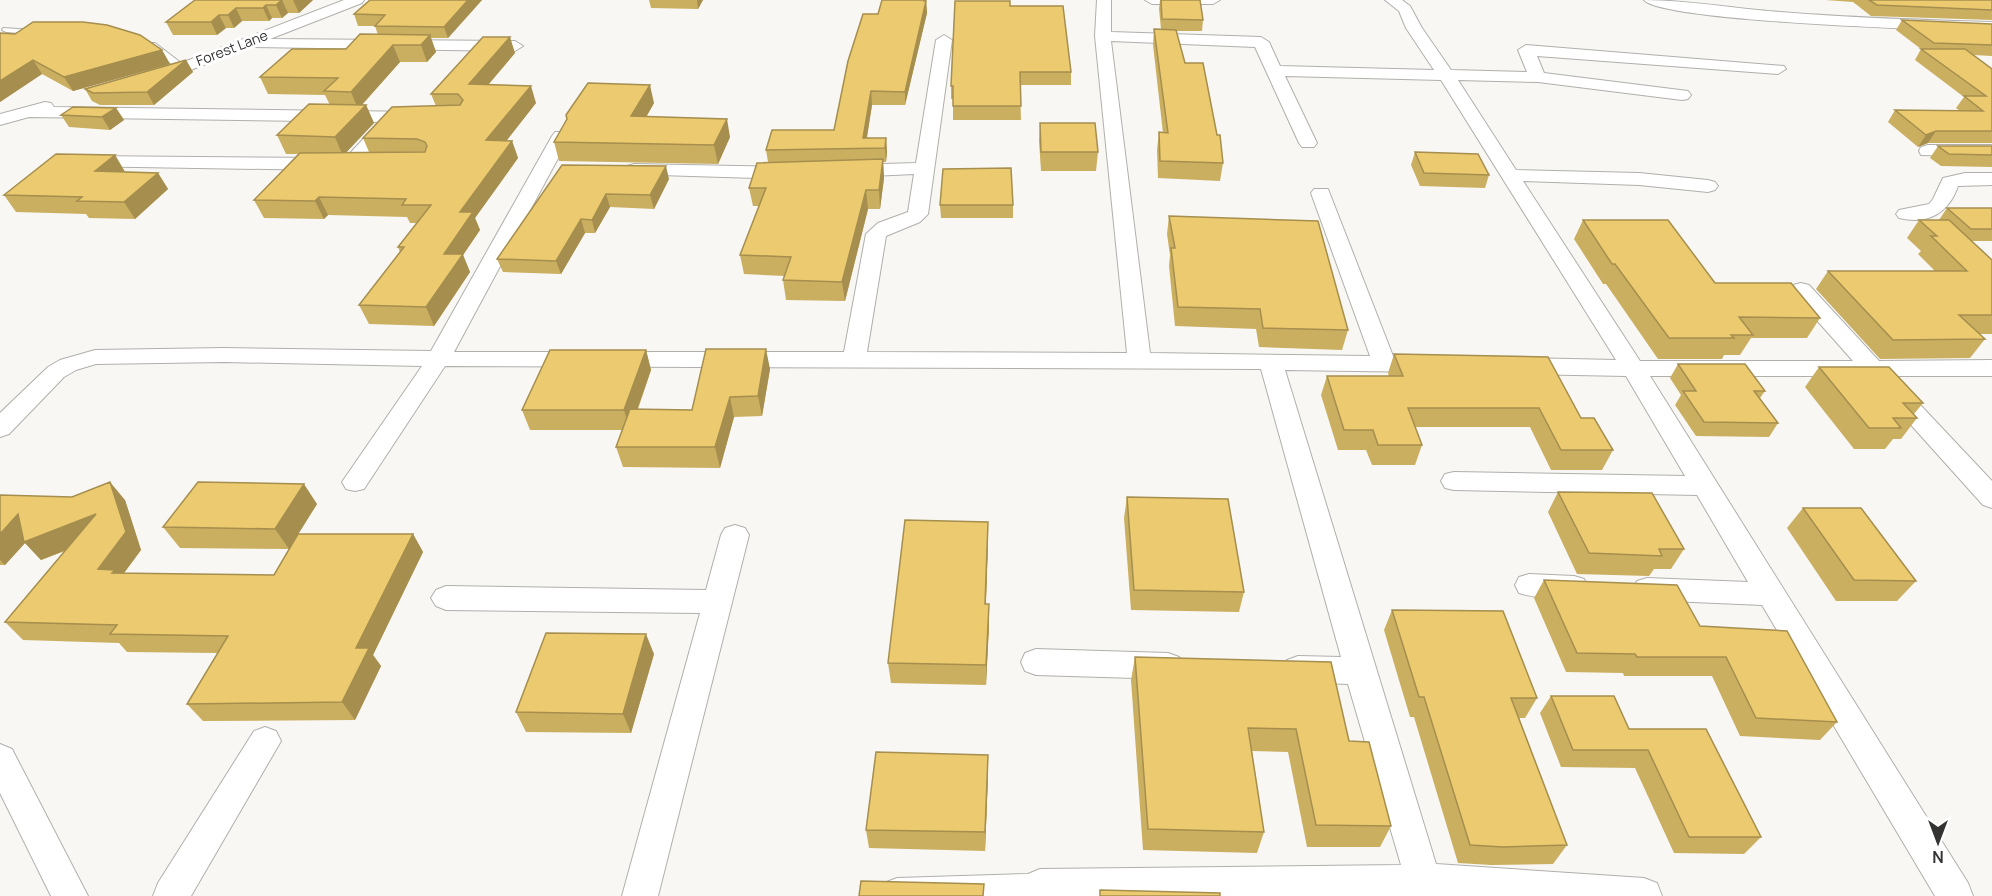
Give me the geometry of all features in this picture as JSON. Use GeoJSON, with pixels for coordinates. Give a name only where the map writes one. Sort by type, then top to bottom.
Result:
{"type":"FeatureCollection","features":[{"type":"Feature","properties":{"kind":"street","name":"Forest Lane"},"geometry":{"type":"LineString","coordinates":[[140,80],[182,68],[357,0]]}},
{"type":"Feature","properties":{"kind":"street"},"geometry":{"type":"LineString","coordinates":[[1104,0],[1103,36],[1139,360]]}},
{"type":"Feature","properties":{"kind":"street"},"geometry":{"type":"LineString","coordinates":[[1152,0],[1213,0]]}},
{"type":"Feature","properties":{"kind":"street"},"geometry":{"type":"LineString","coordinates":[[1392,0],[1405,9],[1414,28],[1634,368],[1955,896]]}},
{"type":"Feature","properties":{"kind":"street"},"geometry":{"type":"LineString","coordinates":[[1651,0],[1706,11],[1777,18],[1992,27]]}},
{"type":"Feature","properties":{"kind":"street"},"geometry":{"type":"LineString","coordinates":[[1103,36],[1258,41],[1263,44],[1273,71],[1308,143]]}},
{"type":"Feature","properties":{"kind":"street"},"geometry":{"type":"LineString","coordinates":[[854,358],[876,234],[882,228],[909,220],[918,214],[944,40]]}},
{"type":"Feature","properties":{"kind":"street"},"geometry":{"type":"LineString","coordinates":[[244,44],[514,46]]}},
{"type":"Feature","properties":{"kind":"street"},"geometry":{"type":"LineString","coordinates":[[1538,77],[1527,50],[1778,69]]}},
{"type":"Feature","properties":{"kind":"street"},"geometry":{"type":"LineString","coordinates":[[1273,71],[1538,77],[1682,95]]}},
{"type":"Feature","properties":{"kind":"street"},"geometry":{"type":"LineString","coordinates":[[0,120],[85,96]]}},
{"type":"Feature","properties":{"kind":"street"},"geometry":{"type":"LineString","coordinates":[[28,112],[436,117]]}},
{"type":"Feature","properties":{"kind":"street"},"geometry":{"type":"LineString","coordinates":[[349,164],[393,117]]}},
{"type":"Feature","properties":{"kind":"street"},"geometry":{"type":"LineString","coordinates":[[355,482],[439,358],[561,136]]}},
{"type":"Feature","properties":{"kind":"street"},"geometry":{"type":"LineString","coordinates":[[1928,151],[1992,152]]}},
{"type":"Feature","properties":{"kind":"street"},"geometry":{"type":"LineString","coordinates":[[80,162],[370,164]]}},
{"type":"Feature","properties":{"kind":"street"},"geometry":{"type":"LineString","coordinates":[[829,172],[925,168]]}},
{"type":"Feature","properties":{"kind":"street"},"geometry":{"type":"LineString","coordinates":[[544,169],[568,169]]}},
{"type":"Feature","properties":{"kind":"street"},"geometry":{"type":"LineString","coordinates":[[615,170],[805,173]]}},
{"type":"Feature","properties":{"kind":"street"},"geometry":{"type":"LineString","coordinates":[[1509,175],[1614,177],[1708,186]]}},
{"type":"Feature","properties":{"kind":"street"},"geometry":{"type":"LineString","coordinates":[[1906,214],[1936,210],[1942,206],[1950,183],[1956,180],[1992,179]]}},
{"type":"Feature","properties":{"kind":"street"},"geometry":{"type":"LineString","coordinates":[[1322,193],[1384,362]]}},
{"type":"Feature","properties":{"kind":"street"},"geometry":{"type":"LineString","coordinates":[[1802,290],[1992,498]]}},
{"type":"Feature","properties":{"kind":"street"},"geometry":{"type":"LineString","coordinates":[[0,428],[56,372],[68,365],[95,357],[224,355],[439,358],[854,358],[1442,364]]}},
{"type":"Feature","properties":{"kind":"street"},"geometry":{"type":"LineString","coordinates":[[1271,363],[1360,671],[1415,851],[1419,866],[1417,876],[1413,880]]}},
{"type":"Feature","properties":{"kind":"street"},"geometry":{"type":"LineString","coordinates":[[1500,366],[1992,368]]}},
{"type":"Feature","properties":{"kind":"street"},"geometry":{"type":"LineString","coordinates":[[1454,481],[1705,486]]}},
{"type":"Feature","properties":{"kind":"street"},"geometry":{"type":"LineString","coordinates":[[640,896],[735,534]]}},
{"type":"Feature","properties":{"kind":"street"},"geometry":{"type":"LineString","coordinates":[[1529,585],[1772,594]]}},
{"type":"Feature","properties":{"kind":"street"},"geometry":{"type":"LineString","coordinates":[[446,598],[718,602]]}},
{"type":"Feature","properties":{"kind":"street"},"geometry":{"type":"LineString","coordinates":[[1036,662],[1198,667]]}},
{"type":"Feature","properties":{"kind":"street"},"geometry":{"type":"LineString","coordinates":[[1268,669],[1360,671]]}},
{"type":"Feature","properties":{"kind":"street"},"geometry":{"type":"LineString","coordinates":[[171,896],[265,741]]}},
{"type":"Feature","properties":{"kind":"street"},"geometry":{"type":"LineString","coordinates":[[0,759],[70,896]]}},
{"type":"Feature","properties":{"kind":"street"},"geometry":{"type":"LineString","coordinates":[[897,896],[1029,894],[1040,887],[1406,882],[1413,880],[1644,896]]}},
{"type":"Feature","properties":{"kind":"lane"},"geometry":{"type":"LineString","coordinates":[[6,30],[45,32]]}},
{"type":"Feature","properties":{"kind":"lane"},"geometry":{"type":"LineString","coordinates":[[143,42],[155,47],[182,68]]}},
{"type":"Feature","properties":{"kind":"building"},"geometry":{"type":"Polygon","coordinates":[[[195,0],[282,0],[276,5],[266,5],[263,8],[236,8],[228,15],[219,15],[211,22],[166,22],[195,0]]]}},
{"type":"Feature","properties":{"kind":"building"},"geometry":{"type":"Polygon","coordinates":[[[370,0],[468,0],[444,27],[375,26],[385,15],[354,14],[370,0]]]}},
{"type":"Feature","properties":{"kind":"building"},"geometry":{"type":"Polygon","coordinates":[[[882,0],[926,1],[905,92],[871,91],[863,138],[886,138],[885,148],[766,150],[772,130],[834,130],[848,61],[863,14],[878,14],[882,0]]]}},
{"type":"Feature","properties":{"kind":"building"},"geometry":{"type":"Polygon","coordinates":[[[1161,0],[1200,0],[1203,20],[1162,19],[1161,0]]]}},
{"type":"Feature","properties":{"kind":"building"},"geometry":{"type":"Polygon","coordinates":[[[1869,0],[1992,0],[1992,10],[1877,5],[1869,0]]]}},
{"type":"Feature","properties":{"kind":"building"},"geometry":{"type":"Polygon","coordinates":[[[955,1],[1010,1],[1010,6],[1063,6],[1071,72],[1020,72],[1021,106],[953,106],[953,86],[951,86],[955,1]]]}},
{"type":"Feature","properties":{"kind":"building"},"geometry":{"type":"Polygon","coordinates":[[[1902,20],[1992,24],[1992,45],[1934,43],[1902,20]]]}},
{"type":"Feature","properties":{"kind":"building"},"geometry":{"type":"Polygon","coordinates":[[[33,22],[83,22],[107,25],[140,35],[162,50],[64,77],[33,60],[0,81],[0,33],[15,34],[33,22]]]}},
{"type":"Feature","properties":{"kind":"building"},"geometry":{"type":"Polygon","coordinates":[[[1154,29],[1176,30],[1185,63],[1203,63],[1217,135],[1220,135],[1223,163],[1160,161],[1159,132],[1168,133],[1154,29]]]}},
{"type":"Feature","properties":{"kind":"building"},"geometry":{"type":"Polygon","coordinates":[[[360,34],[430,35],[421,45],[393,45],[351,92],[324,91],[338,78],[260,77],[292,49],[346,49],[360,34]]]}},
{"type":"Feature","properties":{"kind":"building"},"geometry":{"type":"Polygon","coordinates":[[[483,37],[510,37],[469,84],[531,86],[486,140],[512,141],[460,212],[473,212],[444,254],[463,254],[426,307],[359,305],[404,247],[398,247],[431,205],[402,205],[406,199],[319,197],[315,201],[254,200],[300,153],[425,152],[427,146],[425,142],[417,139],[363,138],[392,107],[460,105],[463,100],[458,94],[431,94],[483,37]]]}},
{"type":"Feature","properties":{"kind":"building"},"geometry":{"type":"Polygon","coordinates":[[[1921,49],[1965,49],[1992,69],[1992,131],[1936,131],[1926,135],[1895,110],[1983,111],[1964,96],[1986,96],[1921,49]]]}},
{"type":"Feature","properties":{"kind":"building"},"geometry":{"type":"Polygon","coordinates":[[[186,60],[147,92],[93,93],[85,89],[186,60]]]}},
{"type":"Feature","properties":{"kind":"building"},"geometry":{"type":"Polygon","coordinates":[[[588,83],[650,85],[631,116],[727,119],[714,145],[554,142],[567,119],[566,115],[588,83]]]}},
{"type":"Feature","properties":{"kind":"building"},"geometry":{"type":"Polygon","coordinates":[[[309,104],[366,105],[335,137],[277,135],[309,104]]]}},
{"type":"Feature","properties":{"kind":"building"},"geometry":{"type":"Polygon","coordinates":[[[73,107],[116,108],[102,117],[61,115],[73,107]]]}},
{"type":"Feature","properties":{"kind":"building"},"geometry":{"type":"Polygon","coordinates":[[[1040,123],[1095,123],[1098,152],[1041,152],[1040,123]]]}},
{"type":"Feature","properties":{"kind":"building"},"geometry":{"type":"Polygon","coordinates":[[[1938,146],[1992,146],[1992,155],[1949,154],[1938,146]]]}},
{"type":"Feature","properties":{"kind":"building"},"geometry":{"type":"Polygon","coordinates":[[[1415,152],[1478,154],[1489,175],[1424,173],[1415,152]]]}},
{"type":"Feature","properties":{"kind":"building"},"geometry":{"type":"Polygon","coordinates":[[[56,154],[115,155],[95,171],[158,173],[124,202],[77,201],[82,197],[4,195],[56,154]]]}},
{"type":"Feature","properties":{"kind":"building"},"geometry":{"type":"Polygon","coordinates":[[[883,159],[879,190],[866,190],[842,282],[783,280],[791,257],[740,255],[766,188],[749,188],[757,163],[883,159]]]}},
{"type":"Feature","properties":{"kind":"building"},"geometry":{"type":"Polygon","coordinates":[[[562,165],[666,166],[650,195],[606,194],[592,220],[581,219],[556,261],[497,259],[562,165]]]}},
{"type":"Feature","properties":{"kind":"building"},"geometry":{"type":"Polygon","coordinates":[[[1011,168],[1013,205],[940,205],[943,169],[1011,168]]]}},
{"type":"Feature","properties":{"kind":"building"},"geometry":{"type":"Polygon","coordinates":[[[1947,208],[1992,208],[1992,229],[1971,229],[1947,208]]]}},
{"type":"Feature","properties":{"kind":"building"},"geometry":{"type":"Polygon","coordinates":[[[1169,216],[1318,221],[1348,330],[1263,328],[1260,309],[1178,307],[1171,248],[1175,248],[1169,216]]]}},
{"type":"Feature","properties":{"kind":"building"},"geometry":{"type":"Polygon","coordinates":[[[1583,220],[1668,220],[1715,283],[1791,283],[1820,318],[1739,317],[1753,335],[1731,335],[1734,338],[1669,338],[1615,264],[1612,264],[1583,220]]]}},
{"type":"Feature","properties":{"kind":"building"},"geometry":{"type":"Polygon","coordinates":[[[1919,220],[1949,220],[1992,260],[1992,315],[1959,315],[1985,339],[1893,340],[1828,271],[1967,271],[1931,236],[1937,236],[1919,220]]]}},
{"type":"Feature","properties":{"kind":"building"},"geometry":{"type":"Polygon","coordinates":[[[706,349],[766,349],[758,396],[730,397],[715,447],[616,447],[630,409],[692,410],[706,349]]]}},
{"type":"Feature","properties":{"kind":"building"},"geometry":{"type":"Polygon","coordinates":[[[550,350],[646,350],[624,410],[522,410],[550,350]]]}},
{"type":"Feature","properties":{"kind":"building"},"geometry":{"type":"Polygon","coordinates":[[[1394,354],[1548,357],[1581,418],[1594,418],[1613,450],[1561,450],[1539,408],[1408,408],[1422,445],[1378,445],[1373,430],[1344,430],[1327,376],[1403,376],[1394,354]]]}},
{"type":"Feature","properties":{"kind":"building"},"geometry":{"type":"Polygon","coordinates":[[[1678,364],[1745,364],[1765,391],[1754,391],[1778,423],[1704,422],[1683,391],[1696,391],[1678,364]]]}},
{"type":"Feature","properties":{"kind":"building"},"geometry":{"type":"Polygon","coordinates":[[[1819,367],[1889,367],[1923,403],[1903,403],[1917,418],[1893,418],[1901,428],[1869,428],[1819,367]]]}},
{"type":"Feature","properties":{"kind":"building"},"geometry":{"type":"Polygon","coordinates":[[[110,482],[126,532],[98,569],[115,570],[112,573],[274,575],[298,534],[413,534],[356,648],[369,648],[342,702],[187,704],[228,636],[110,634],[117,625],[5,622],[96,514],[24,542],[18,514],[0,534],[0,495],[72,497],[110,482]]]}},
{"type":"Feature","properties":{"kind":"building"},"geometry":{"type":"Polygon","coordinates":[[[198,482],[304,484],[275,529],[163,527],[198,482]]]}},
{"type":"Feature","properties":{"kind":"building"},"geometry":{"type":"Polygon","coordinates":[[[1558,492],[1652,493],[1684,549],[1659,549],[1662,556],[1589,553],[1558,492]]]}},
{"type":"Feature","properties":{"kind":"building"},"geometry":{"type":"Polygon","coordinates":[[[1127,497],[1228,499],[1244,592],[1134,590],[1127,497]]]}},
{"type":"Feature","properties":{"kind":"building"},"geometry":{"type":"Polygon","coordinates":[[[1803,508],[1861,508],[1916,581],[1854,580],[1803,508]]]}},
{"type":"Feature","properties":{"kind":"building"},"geometry":{"type":"Polygon","coordinates":[[[905,520],[988,522],[985,604],[989,604],[986,665],[888,663],[905,520]]]}},
{"type":"Feature","properties":{"kind":"building"},"geometry":{"type":"Polygon","coordinates":[[[1544,580],[1677,585],[1700,626],[1787,631],[1837,722],[1756,718],[1726,657],[1637,657],[1635,654],[1577,653],[1544,580]]]}},
{"type":"Feature","properties":{"kind":"building"},"geometry":{"type":"Polygon","coordinates":[[[1392,610],[1503,611],[1537,698],[1511,698],[1567,845],[1503,847],[1470,845],[1424,697],[1419,697],[1392,610]]]}},
{"type":"Feature","properties":{"kind":"building"},"geometry":{"type":"Polygon","coordinates":[[[546,633],[646,634],[623,714],[516,712],[546,633]]]}},
{"type":"Feature","properties":{"kind":"building"},"geometry":{"type":"Polygon","coordinates":[[[1135,657],[1331,662],[1349,741],[1369,742],[1391,826],[1316,825],[1296,729],[1248,728],[1264,832],[1148,829],[1135,657]]]}},
{"type":"Feature","properties":{"kind":"building"},"geometry":{"type":"Polygon","coordinates":[[[1551,696],[1614,696],[1629,729],[1706,729],[1761,837],[1689,837],[1648,750],[1573,750],[1551,696]]]}},
{"type":"Feature","properties":{"kind":"building"},"geometry":{"type":"Polygon","coordinates":[[[876,752],[988,755],[985,832],[866,830],[876,752]]]}},
{"type":"Feature","properties":{"kind":"building"},"geometry":{"type":"Polygon","coordinates":[[[861,881],[984,884],[983,896],[859,896],[861,881]]]}},
{"type":"Feature","properties":{"kind":"building"},"geometry":{"type":"Polygon","coordinates":[[[1100,890],[1220,893],[1220,896],[1100,896],[1100,890]]]}}]}
